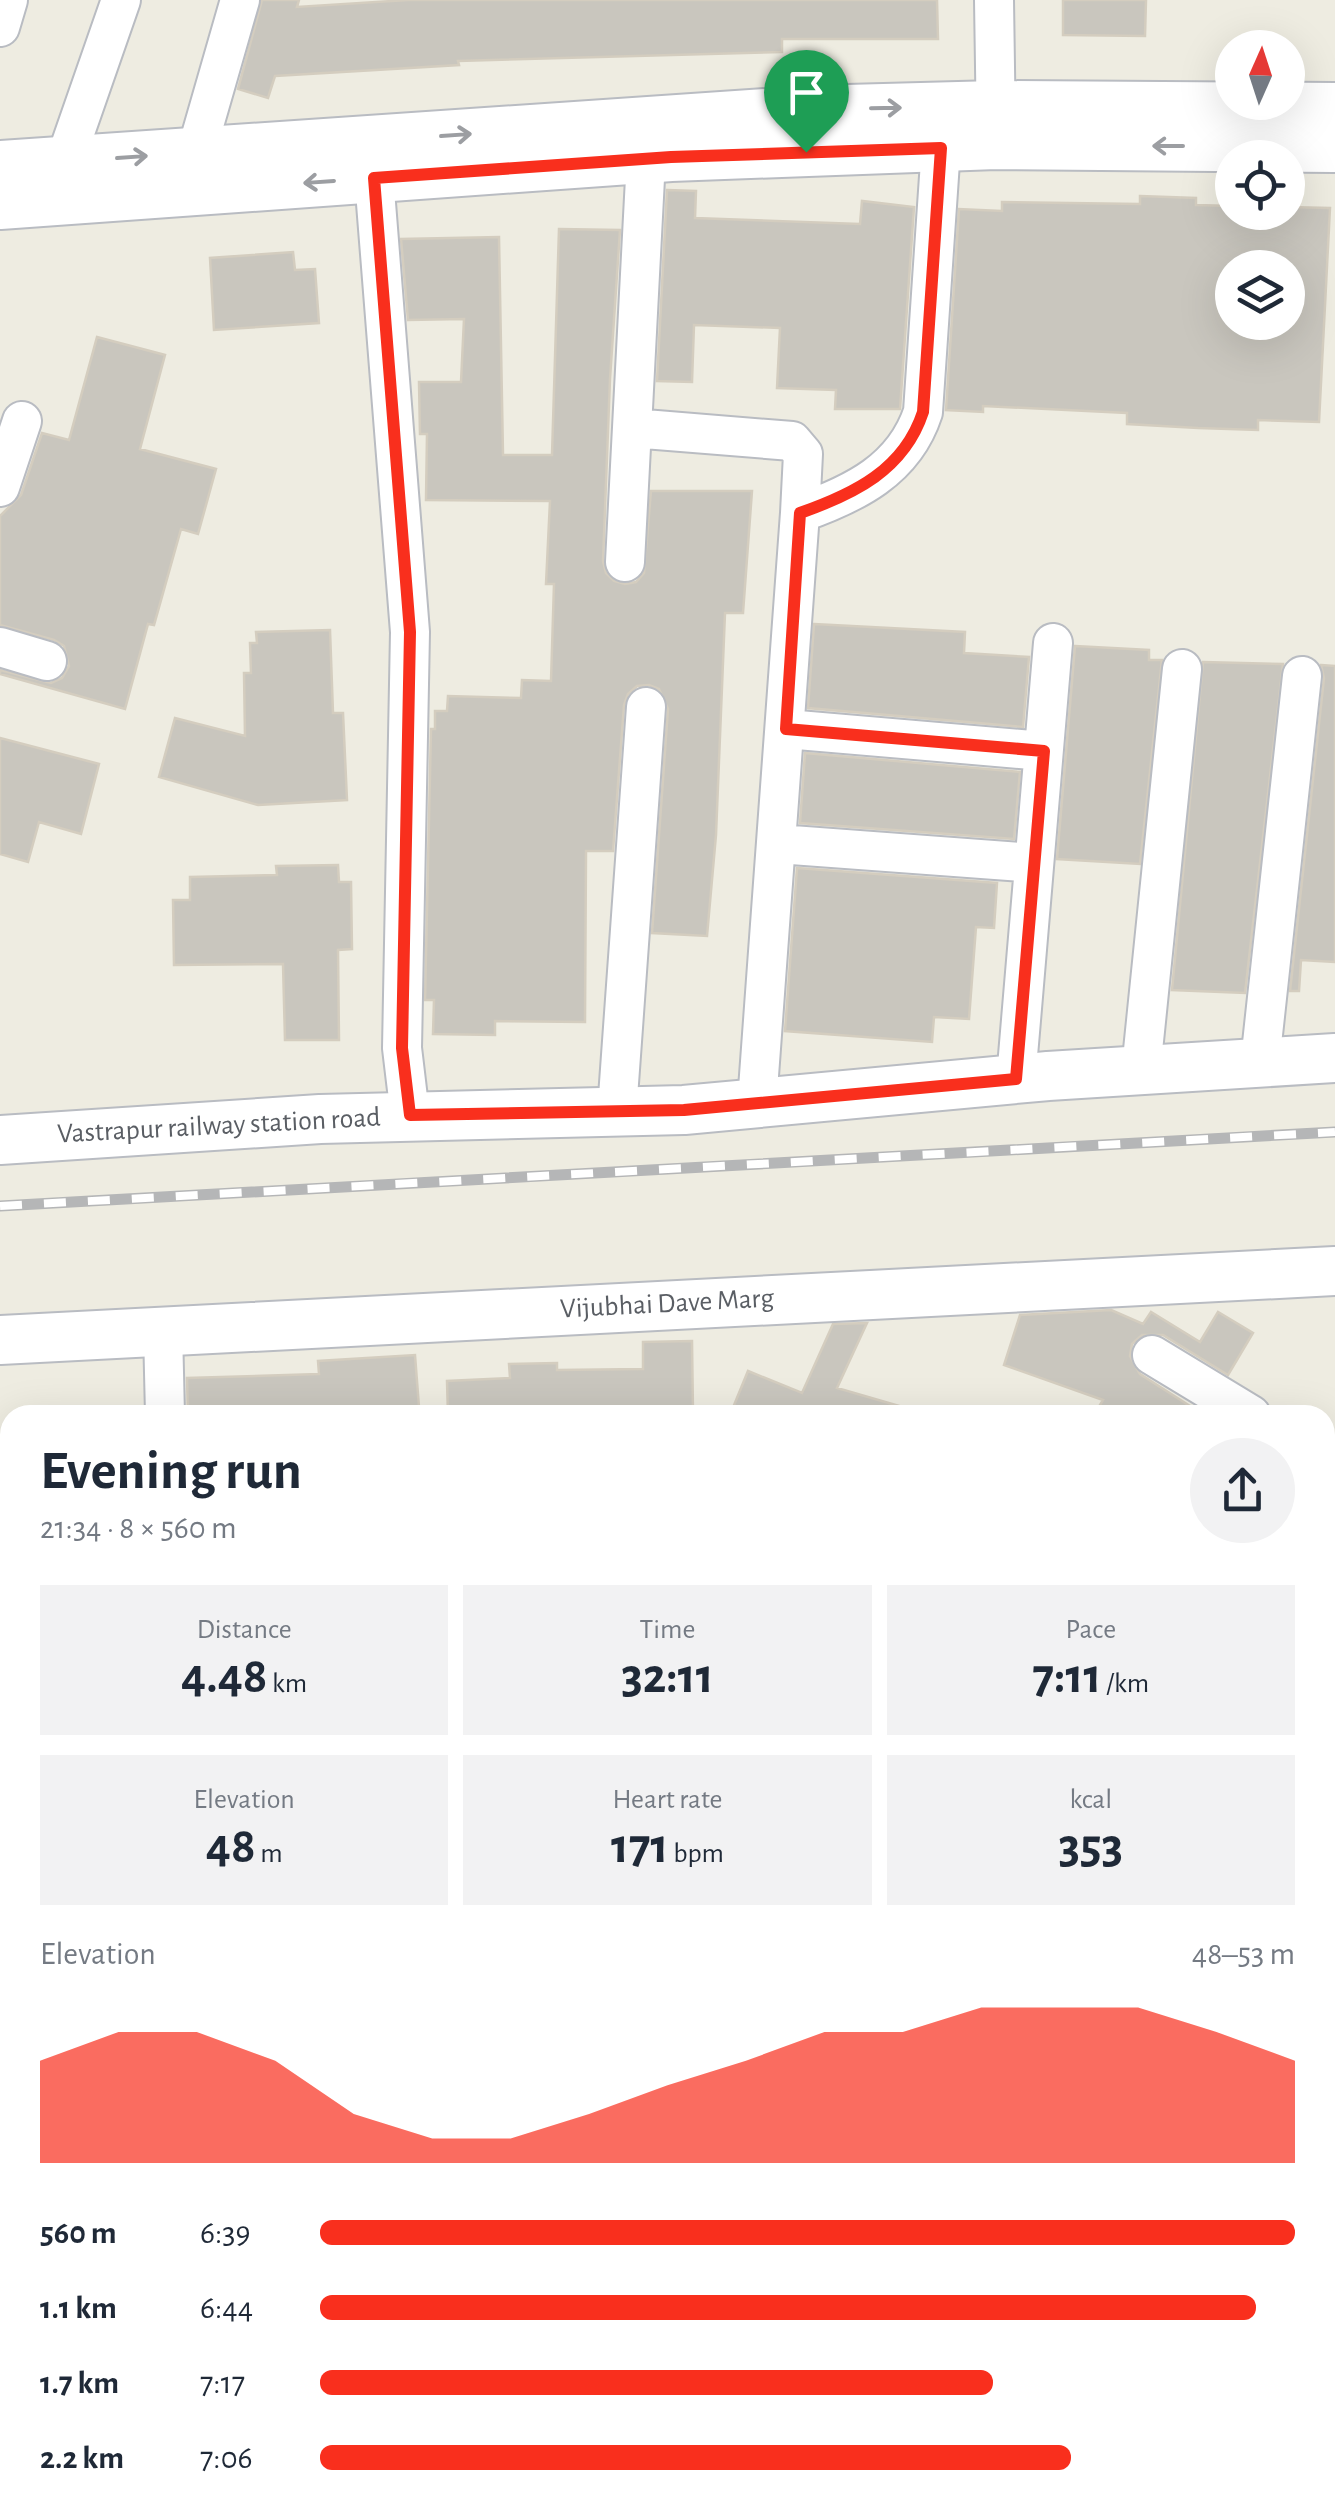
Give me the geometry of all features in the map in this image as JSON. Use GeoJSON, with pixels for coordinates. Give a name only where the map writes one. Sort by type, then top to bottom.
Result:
{"type":"FeatureCollection","features":[{"type":"Feature","properties":{"kind":"street"},"geometry":{"type":"LineString","coordinates":[[0,26],[8,0]]}},
{"type":"Feature","properties":{"kind":"street"},"geometry":{"type":"LineString","coordinates":[[65,161],[122,0]]}},
{"type":"Feature","properties":{"kind":"street"},"geometry":{"type":"LineString","coordinates":[[196,153],[240,0]]}},
{"type":"Feature","properties":{"kind":"street"},"geometry":{"type":"LineString","coordinates":[[994,0],[996,125]]}},
{"type":"Feature","properties":{"kind":"street"},"geometry":{"type":"LineString","coordinates":[[0,205],[646,159],[941,148],[996,125],[1335,107]]}},
{"type":"Feature","properties":{"kind":"street"},"geometry":{"type":"LineString","coordinates":[[0,165],[810,110],[1335,148]]}},
{"type":"Feature","properties":{"kind":"street"},"geometry":{"type":"LineString","coordinates":[[800,513],[838,500],[896,462],[918,428],[923,412],[941,148]]}},
{"type":"Feature","properties":{"kind":"street"},"geometry":{"type":"LineString","coordinates":[[626,562],[646,159]]}},
{"type":"Feature","properties":{"kind":"street"},"geometry":{"type":"LineString","coordinates":[[374,178],[410,632],[402,1048],[410,1115]]}},
{"type":"Feature","properties":{"kind":"street"},"geometry":{"type":"LineString","coordinates":[[0,487],[22,421]]}},
{"type":"Feature","properties":{"kind":"street"},"geometry":{"type":"LineString","coordinates":[[632,428],[792,441],[803,454],[757,1103]]}},
{"type":"Feature","properties":{"kind":"street"},"geometry":{"type":"LineString","coordinates":[[1016,1079],[1053,643]]}},
{"type":"Feature","properties":{"kind":"street"},"geometry":{"type":"LineString","coordinates":[[0,647],[47,661]]}},
{"type":"Feature","properties":{"kind":"street"},"geometry":{"type":"LineString","coordinates":[[1141,1070],[1182,669]]}},
{"type":"Feature","properties":{"kind":"street"},"geometry":{"type":"LineString","coordinates":[[1260,1062],[1302,676]]}},
{"type":"Feature","properties":{"kind":"street"},"geometry":{"type":"LineString","coordinates":[[618,1111],[646,707]]}},
{"type":"Feature","properties":{"kind":"street"},"geometry":{"type":"LineString","coordinates":[[786,729],[1044,751]]}},
{"type":"Feature","properties":{"kind":"street"},"geometry":{"type":"LineString","coordinates":[[778,844],[1034,863]]}},
{"type":"Feature","properties":{"kind":"street","name":"Vastrapur railway station road"},"geometry":{"type":"LineString","coordinates":[[0,1140],[410,1115],[618,1111],[757,1103],[1016,1079],[1335,1058]]}},
{"type":"Feature","properties":{"kind":"street","name":"Vijubhai Dave Marg"},"geometry":{"type":"LineString","coordinates":[[0,1340],[1335,1272]]}},
{"type":"Feature","properties":{"kind":"street"},"geometry":{"type":"LineString","coordinates":[[163,1330],[164,1405]]}},
{"type":"Feature","properties":{"kind":"street"},"geometry":{"type":"LineString","coordinates":[[1152,1355],[1234,1405]]}},
{"type":"Feature","properties":{"kind":"building"},"geometry":{"type":"Polygon","coordinates":[[[262,0],[299,0],[297,7],[408,0],[937,0],[938,39],[782,39],[782,52],[458,61],[459,65],[275,76],[268,98],[238,89],[262,0]]]}},
{"type":"Feature","properties":{"kind":"building"},"geometry":{"type":"Polygon","coordinates":[[[1063,0],[1146,0],[1145,36],[1063,35],[1063,0]]]}},
{"type":"Feature","properties":{"kind":"building"},"geometry":{"type":"Polygon","coordinates":[[[667,190],[696,191],[695,218],[860,224],[862,201],[914,207],[900,409],[835,409],[836,390],[777,388],[780,328],[694,325],[692,382],[657,381],[667,190]]]}},
{"type":"Feature","properties":{"kind":"building"},"geometry":{"type":"Polygon","coordinates":[[[1140,196],[1196,198],[1196,205],[1215,206],[1215,230],[1305,230],[1305,207],[1330,208],[1319,422],[1258,420],[1258,430],[1127,424],[1127,413],[983,406],[983,412],[946,410],[959,209],[1002,211],[1002,202],[1140,204],[1140,196]]]}},
{"type":"Feature","properties":{"kind":"building"},"geometry":{"type":"Polygon","coordinates":[[[559,229],[620,230],[610,379],[603,561],[606,573],[625,584],[636,582],[644,573],[651,491],[752,491],[743,613],[725,613],[716,835],[707,936],[652,933],[668,709],[659,689],[637,686],[624,705],[613,851],[586,851],[585,1022],[495,1021],[495,1035],[433,1034],[434,1000],[425,1000],[431,729],[435,729],[435,711],[447,711],[448,696],[521,698],[522,680],[551,681],[554,584],[546,584],[550,501],[426,500],[427,434],[420,434],[419,382],[461,382],[464,319],[408,320],[401,239],[499,237],[503,455],[552,455],[559,229]]]}},
{"type":"Feature","properties":{"kind":"building"},"geometry":{"type":"Polygon","coordinates":[[[293,252],[295,270],[315,269],[319,323],[214,330],[210,258],[293,252]]]}},
{"type":"Feature","properties":{"kind":"building"},"geometry":{"type":"Polygon","coordinates":[[[97,337],[165,355],[140,449],[216,469],[198,534],[181,529],[154,625],[148,624],[125,709],[0,674],[0,670],[51,683],[62,678],[69,666],[64,646],[54,640],[0,625],[0,516],[21,495],[42,433],[69,440],[97,337]]]}},
{"type":"Feature","properties":{"kind":"building"},"geometry":{"type":"Polygon","coordinates":[[[814,624],[965,632],[964,653],[1029,657],[1023,727],[808,708],[814,624]]]}},
{"type":"Feature","properties":{"kind":"building"},"geometry":{"type":"Polygon","coordinates":[[[330,630],[333,713],[343,713],[347,800],[258,805],[159,777],[175,718],[245,736],[244,673],[251,673],[250,643],[257,643],[256,632],[330,630]]]}},
{"type":"Feature","properties":{"kind":"building"},"geometry":{"type":"Polygon","coordinates":[[[1075,646],[1149,650],[1149,660],[1162,660],[1140,864],[1057,859],[1075,646]]]}},
{"type":"Feature","properties":{"kind":"building"},"geometry":{"type":"Polygon","coordinates":[[[1203,662],[1283,664],[1245,993],[1172,990],[1203,662]]]}},
{"type":"Feature","properties":{"kind":"building"},"geometry":{"type":"Polygon","coordinates":[[[1321,665],[1335,666],[1335,962],[1301,960],[1299,991],[1290,991],[1324,678],[1321,665]]]}},
{"type":"Feature","properties":{"kind":"building"},"geometry":{"type":"Polygon","coordinates":[[[0,738],[99,764],[81,834],[39,822],[28,862],[0,854],[0,738]]]}},
{"type":"Feature","properties":{"kind":"building"},"geometry":{"type":"Polygon","coordinates":[[[805,753],[1020,772],[1014,839],[800,823],[805,753]]]}},
{"type":"Feature","properties":{"kind":"building"},"geometry":{"type":"Polygon","coordinates":[[[338,865],[339,882],[351,882],[352,949],[338,950],[339,1040],[285,1040],[283,964],[174,965],[173,900],[190,900],[190,877],[277,875],[276,866],[338,865]]]}},
{"type":"Feature","properties":{"kind":"building"},"geometry":{"type":"Polygon","coordinates":[[[797,868],[997,883],[994,928],[976,927],[969,1019],[934,1017],[932,1042],[785,1031],[797,868]]]}},
{"type":"Feature","properties":{"kind":"building"},"geometry":{"type":"Polygon","coordinates":[[[1111,1310],[1143,1324],[1151,1312],[1200,1342],[1218,1312],[1253,1333],[1228,1375],[1163,1335],[1142,1335],[1132,1344],[1130,1356],[1140,1374],[1188,1405],[1100,1405],[1103,1400],[1004,1365],[1020,1315],[1111,1310]]]}},
{"type":"Feature","properties":{"kind":"building"},"geometry":{"type":"Polygon","coordinates":[[[867,1323],[837,1388],[896,1405],[734,1405],[748,1371],[802,1393],[833,1324],[867,1323]]]}},
{"type":"Feature","properties":{"kind":"building"},"geometry":{"type":"Polygon","coordinates":[[[692,1341],[693,1405],[448,1405],[447,1381],[510,1378],[509,1364],[557,1363],[557,1370],[643,1369],[643,1342],[692,1341]]]}},
{"type":"Feature","properties":{"kind":"building"},"geometry":{"type":"Polygon","coordinates":[[[415,1355],[419,1405],[188,1405],[187,1378],[319,1374],[318,1361],[415,1355]]]}},
{"type":"Feature","properties":{"kind":"railway"},"geometry":{"type":"LineString","coordinates":[[0,1206],[1335,1132]]}},
{"type":"Feature","properties":{"kind":"route"},"geometry":{"type":"LineString","coordinates":[[941,148],[923,412],[911,444],[896,462],[838,500],[800,513],[786,729],[1044,751],[1016,1079],[684,1110],[410,1115],[402,1048],[410,632],[374,178],[671,157],[806,152],[941,148]]}}]}
